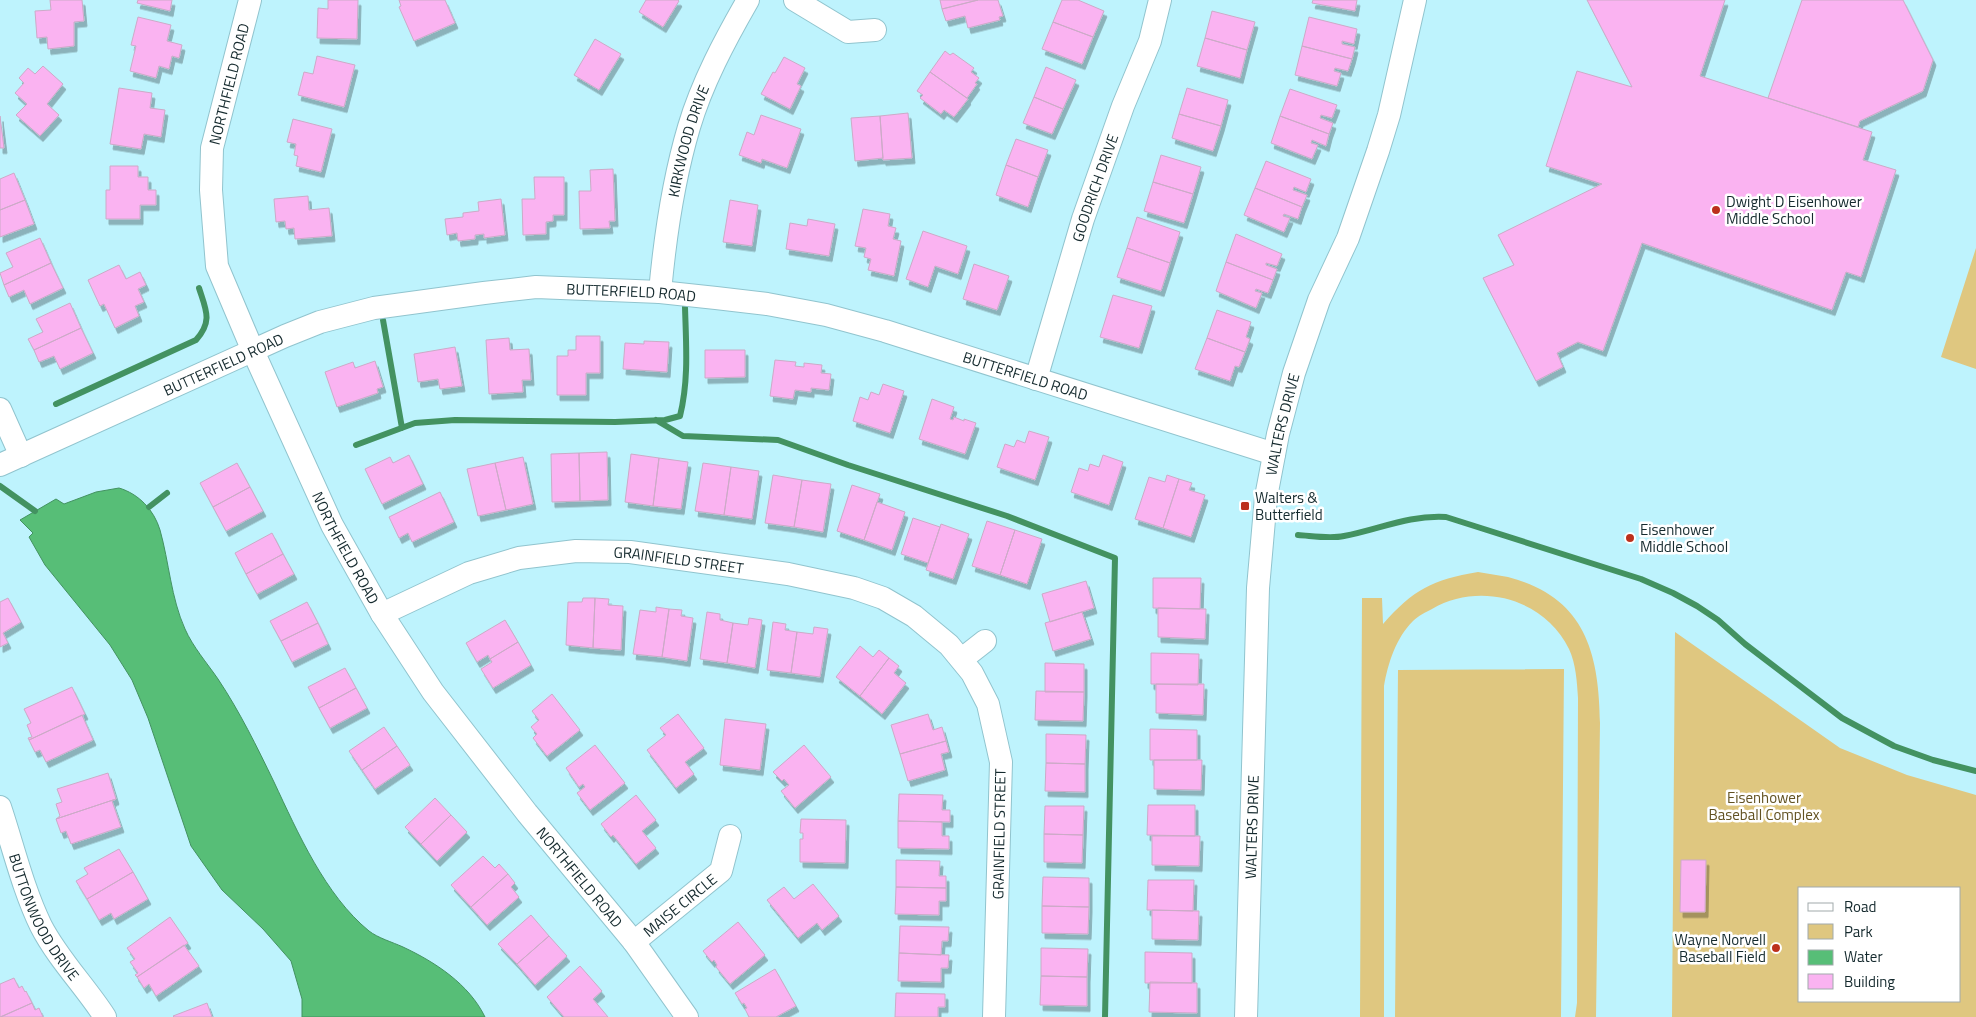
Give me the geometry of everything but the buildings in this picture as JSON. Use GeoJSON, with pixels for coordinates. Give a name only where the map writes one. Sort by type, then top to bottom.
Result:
{"type":"FeatureCollection","features":[{"type":"Feature","properties":{"kind":"street","name":"NORTHFIELD ROAD"},"geometry":{"type":"LineString","coordinates":[[250,0],[212,148],[211,190],[217,266],[253,351],[332,525],[382,614],[433,692],[527,813],[634,942],[687,1017]]}},
{"type":"Feature","properties":{"kind":"street","name":"KIRKWOOD DRIVE"},"geometry":{"type":"LineString","coordinates":[[660,292],[674,189],[690,126],[707,80],[748,0]]}},
{"type":"Feature","properties":{"kind":"street"},"geometry":{"type":"LineString","coordinates":[[795,0],[848,32],[875,30]]}},
{"type":"Feature","properties":{"kind":"street","name":"GOODRICH DRIVE"},"geometry":{"type":"LineString","coordinates":[[1036,379],[1083,219],[1123,106],[1150,41],[1160,0]]}},
{"type":"Feature","properties":{"kind":"street","name":"WALTERS DRIVE"},"geometry":{"type":"LineString","coordinates":[[1246,1017],[1258,588],[1265,506],[1278,434],[1303,344],[1318,300],[1348,238],[1389,115],[1415,0]]}},
{"type":"Feature","properties":{"kind":"street","name":"BUTTERFIELD ROAD"},"geometry":{"type":"LineString","coordinates":[[0,466],[320,322],[389,306],[541,287],[660,292],[766,304],[826,315],[918,340],[1274,454]]}},
{"type":"Feature","properties":{"kind":"street"},"geometry":{"type":"LineString","coordinates":[[0,409],[21,456]]}},
{"type":"Feature","properties":{"kind":"street","name":"GRAINFIELD STREET"},"geometry":{"type":"LineString","coordinates":[[382,614],[469,573],[519,558],[576,551],[630,552],[785,573],[854,588],[883,598],[914,616],[949,645],[972,673],[988,704],[1001,762],[994,1017]]}},
{"type":"Feature","properties":{"kind":"street"},"geometry":{"type":"LineString","coordinates":[[962,659],[985,641]]}},
{"type":"Feature","properties":{"kind":"street","name":"BUTTONWOOD DRIVE"},"geometry":{"type":"LineString","coordinates":[[0,807],[41,926],[53,947],[105,1017]]}},
{"type":"Feature","properties":{"kind":"street","name":"MAISE CIRCLE"},"geometry":{"type":"LineString","coordinates":[[634,942],[722,871],[730,836]]}},
{"type":"Feature","properties":{"kind":"green space"},"geometry":{"type":"Polygon","coordinates":[[[1976,248],[1976,369],[1941,357],[1976,248]]]}},
{"type":"Feature","properties":{"kind":"green space"},"geometry":{"type":"Polygon","coordinates":[[[1478,572],[1508,577],[1534,586],[1555,598],[1571,613],[1591,651],[1599,697],[1600,723],[1596,1017],[1575,1017],[1577,1003],[1578,698],[1577,679],[1573,661],[1569,649],[1558,632],[1544,618],[1528,607],[1510,600],[1490,596],[1470,596],[1432,609],[1413,621],[1397,643],[1390,660],[1384,686],[1384,1017],[1360,1017],[1362,598],[1382,598],[1383,624],[1404,602],[1425,588],[1448,579],[1478,572]]]}},
{"type":"Feature","properties":{"kind":"green space","name":"Eisenhower Baseball Complex"},"geometry":{"type":"Polygon","coordinates":[[[1675,632],[1840,748],[1907,775],[1976,795],[1976,1017],[1672,1017],[1675,632]]]}},
{"type":"Feature","properties":{"kind":"green space"},"geometry":{"type":"Polygon","coordinates":[[[1564,669],[1561,1017],[1395,1017],[1398,670],[1564,669]]]}},
{"type":"Feature","properties":{"kind":"water"},"geometry":{"type":"Polygon","coordinates":[[[119,488],[133,494],[145,504],[154,516],[163,542],[176,605],[185,629],[241,717],[303,842],[339,900],[369,931],[415,953],[450,975],[470,994],[485,1017],[302,1017],[302,999],[291,961],[263,929],[222,890],[191,846],[148,718],[132,680],[110,645],[45,565],[29,537],[33,533],[20,520],[56,499],[64,504],[96,492],[119,488]]]}},
{"type":"Feature","properties":{"kind":"waterway"},"geometry":{"type":"LineString","coordinates":[[56,404],[196,340],[205,327],[207,315],[199,288]]}},
{"type":"Feature","properties":{"kind":"waterway"},"geometry":{"type":"LineString","coordinates":[[356,445],[415,423],[455,420],[615,422],[665,420],[680,416],[686,375],[685,307]]}},
{"type":"Feature","properties":{"kind":"waterway"},"geometry":{"type":"LineString","coordinates":[[383,320],[402,428]]}},
{"type":"Feature","properties":{"kind":"waterway"},"geometry":{"type":"LineString","coordinates":[[656,420],[683,436],[778,440],[848,465],[1007,516],[1115,558],[1105,1017]]}},
{"type":"Feature","properties":{"kind":"waterway"},"geometry":{"type":"LineString","coordinates":[[0,486],[35,511]]}},
{"type":"Feature","properties":{"kind":"waterway"},"geometry":{"type":"LineString","coordinates":[[149,507],[167,493]]}},
{"type":"Feature","properties":{"kind":"waterway"},"geometry":{"type":"LineString","coordinates":[[1298,535],[1339,537],[1406,520],[1446,517],[1641,579],[1673,593],[1718,620],[1745,644],[1842,718],[1894,746],[1933,760],[1976,771]]}},
{"type":"Feature","properties":{"kind":"place","name":"Dwight D Eisenhower Middle School"},"geometry":{"type":"Point","coordinates":[1716,210]}},
{"type":"Feature","properties":{"kind":"place","name":"Walters & Butterfield"},"geometry":{"type":"Point","coordinates":[1245,506]}},
{"type":"Feature","properties":{"kind":"place","name":"Eisenhower Middle School"},"geometry":{"type":"Point","coordinates":[1630,538]}},
{"type":"Feature","properties":{"kind":"place","name":"Wayne Norvell Baseball Field"},"geometry":{"type":"Point","coordinates":[1776,948]}}]}
